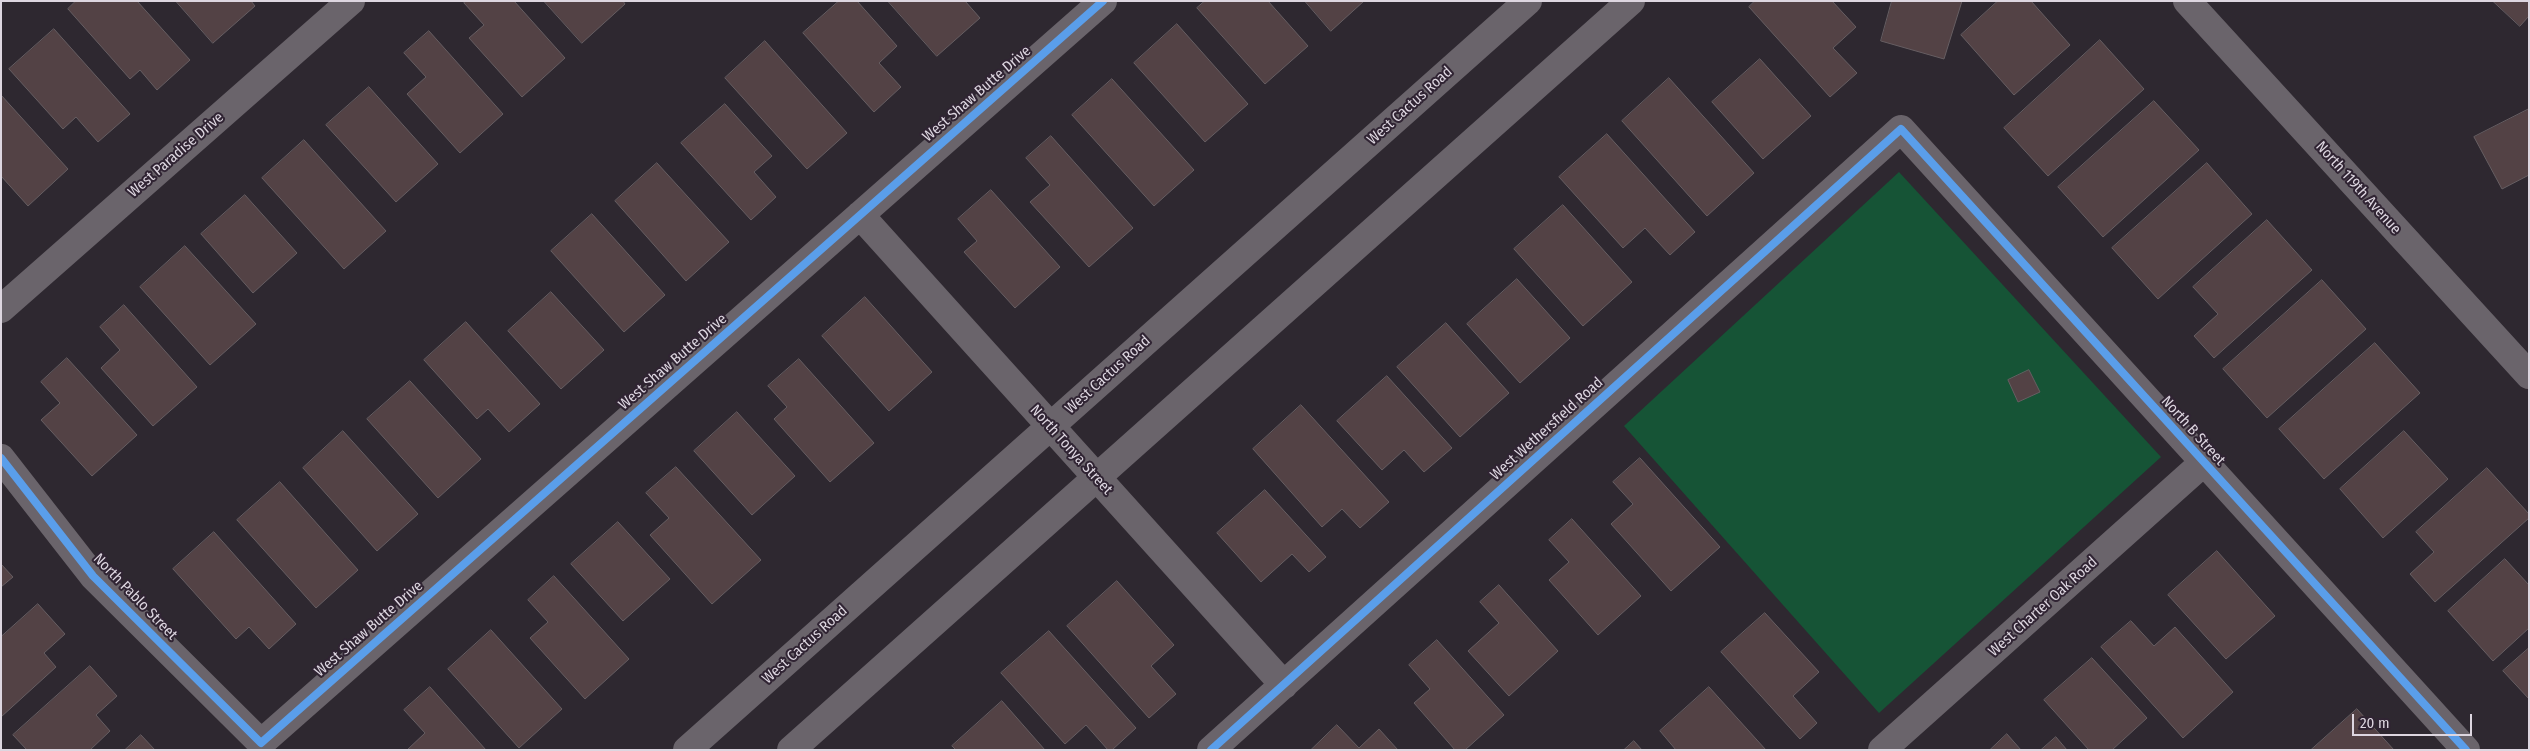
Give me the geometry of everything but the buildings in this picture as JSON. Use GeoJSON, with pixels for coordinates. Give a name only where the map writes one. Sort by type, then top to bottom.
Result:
{"type":"FeatureCollection","features":[{"type":"Feature","properties":{"kind":"street","name":"West Paradise Drive"},"geometry":{"type":"LineString","coordinates":[[1,309],[351,1]]}},
{"type":"Feature","properties":{"kind":"street","name":"West Shaw Butte Drive"},"geometry":{"type":"LineString","coordinates":[[261,743],[1103,1]]}},
{"type":"Feature","properties":{"kind":"street","name":"West Cactus Road"},"geometry":{"type":"LineString","coordinates":[[687,750],[1528,1]]}},
{"type":"Feature","properties":{"kind":"street"},"geometry":{"type":"LineString","coordinates":[[791,750],[1631,1]]}},
{"type":"Feature","properties":{"kind":"street","name":"North 119th Avenue"},"geometry":{"type":"LineString","coordinates":[[2187,1],[2529,376]]}},
{"type":"Feature","properties":{"kind":"street","name":"North B Street"},"geometry":{"type":"LineString","coordinates":[[1901,130],[2466,750]]}},
{"type":"Feature","properties":{"kind":"street","name":"West Wethersfield Road"},"geometry":{"type":"LineString","coordinates":[[1211,750],[1901,130]]}},
{"type":"Feature","properties":{"kind":"street","name":"North Tonya Street"},"geometry":{"type":"LineString","coordinates":[[860,216],[1284,685]]}},
{"type":"Feature","properties":{"kind":"street","name":"North Pablo Street"},"geometry":{"type":"LineString","coordinates":[[1,458],[93,576],[261,743]]}},
{"type":"Feature","properties":{"kind":"street","name":"West Charter Oak Road"},"geometry":{"type":"LineString","coordinates":[[1882,750],[2203,463]]}},
{"type":"Feature","properties":{"kind":"green space"},"geometry":{"type":"Polygon","coordinates":[[[1899,172],[2161,457],[1879,713],[1624,426],[1899,172]]]}},
{"type":"Feature","properties":{"kind":"cycle path"},"geometry":{"type":"LineString","coordinates":[[1,458],[93,576],[261,743],[1103,1]]}},
{"type":"Feature","properties":{"kind":"cycle path"},"geometry":{"type":"LineString","coordinates":[[1211,750],[1901,129],[2466,750]]}}]}
